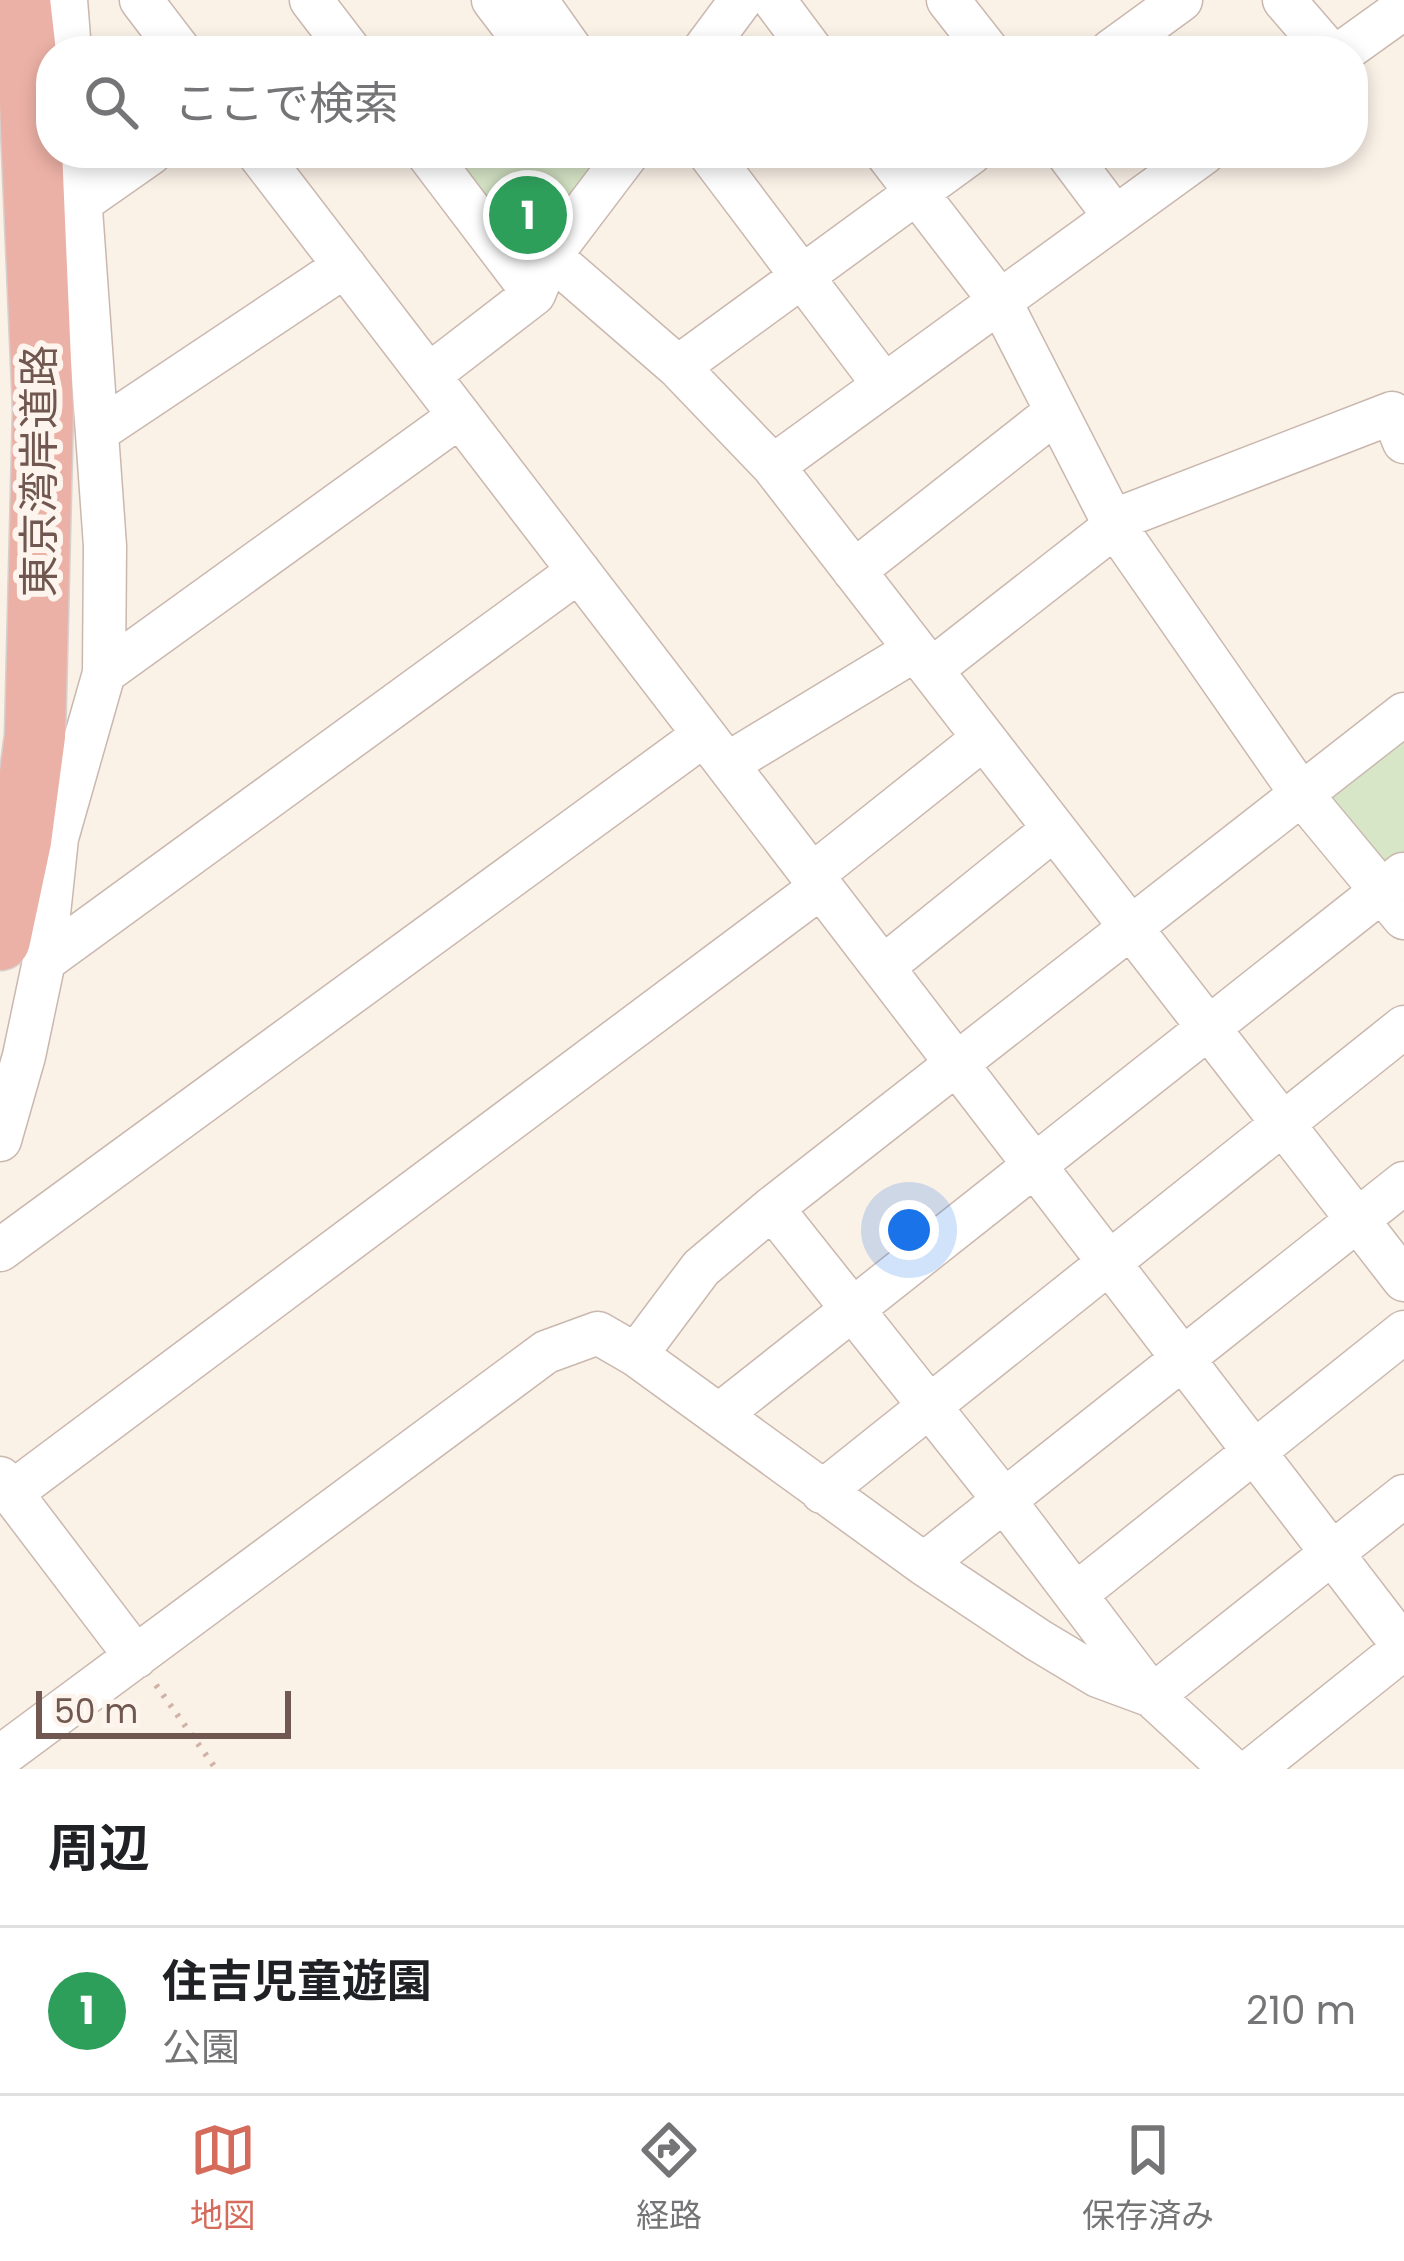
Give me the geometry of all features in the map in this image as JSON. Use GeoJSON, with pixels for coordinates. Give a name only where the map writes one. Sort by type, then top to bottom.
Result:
{"type":"FeatureCollection","features":[{"type":"Feature","properties":{"kind":"highway","name":"東京湾岸道路"},"geometry":{"type":"LineString","coordinates":[[20,0],[29,80],[43,409],[35,736],[22,950]]}},
{"type":"Feature","properties":{"kind":"street"},"geometry":{"type":"LineString","coordinates":[[66,0],[69,36]]}},
{"type":"Feature","properties":{"kind":"street"},"geometry":{"type":"LineString","coordinates":[[141,0],[169,36]]}},
{"type":"Feature","properties":{"kind":"street"},"geometry":{"type":"LineString","coordinates":[[311,0],[339,36]]}},
{"type":"Feature","properties":{"kind":"street"},"geometry":{"type":"LineString","coordinates":[[493,0],[521,36]]}},
{"type":"Feature","properties":{"kind":"street"},"geometry":{"type":"LineString","coordinates":[[536,0],[561,36]]}},
{"type":"Feature","properties":{"kind":"street"},"geometry":{"type":"LineString","coordinates":[[774,0],[801,36]]}},
{"type":"Feature","properties":{"kind":"street"},"geometry":{"type":"LineString","coordinates":[[948,0],[976,36]]}},
{"type":"Feature","properties":{"kind":"street"},"geometry":{"type":"LineString","coordinates":[[1132,36],[1181,0]]}},
{"type":"Feature","properties":{"kind":"street"},"geometry":{"type":"LineString","coordinates":[[1284,0],[1315,36]]}},
{"type":"Feature","properties":{"kind":"street"},"geometry":{"type":"LineString","coordinates":[[711,36],[729,5]]}},
{"type":"Feature","properties":{"kind":"street"},"geometry":{"type":"LineString","coordinates":[[1365,36],[1404,8]]}},
{"type":"Feature","properties":{"kind":"street"},"geometry":{"type":"LineString","coordinates":[[26,840],[104,673],[105,546],[78,168]]}},
{"type":"Feature","properties":{"kind":"street"},"geometry":{"type":"LineString","coordinates":[[81,202],[130,168]]}},
{"type":"Feature","properties":{"kind":"street"},"geometry":{"type":"LineString","coordinates":[[270,168],[1404,1647],[1253,1769]]}},
{"type":"Feature","properties":{"kind":"street"},"geometry":{"type":"LineString","coordinates":[[441,168],[542,275],[678,367],[772,466],[1404,1280]]}},
{"type":"Feature","properties":{"kind":"street"},"geometry":{"type":"LineString","coordinates":[[429,375],[542,275],[617,168]]}},
{"type":"Feature","properties":{"kind":"street"},"geometry":{"type":"LineString","coordinates":[[720,168],[884,386]]}},
{"type":"Feature","properties":{"kind":"street"},"geometry":{"type":"LineString","coordinates":[[719,1415],[1209,1028],[1397,894],[1302,794],[1113,523],[1000,301],[897,168]]}},
{"type":"Feature","properties":{"kind":"street"},"geometry":{"type":"LineString","coordinates":[[678,367],[951,168]]}},
{"type":"Feature","properties":{"kind":"street"},"geometry":{"type":"LineString","coordinates":[[1077,168],[1115,217]]}},
{"type":"Feature","properties":{"kind":"street"},"geometry":{"type":"LineString","coordinates":[[772,466],[1183,168]]}},
{"type":"Feature","properties":{"kind":"street"},"geometry":{"type":"LineString","coordinates":[[98,430],[345,266]]}},
{"type":"Feature","properties":{"kind":"street"},"geometry":{"type":"LineString","coordinates":[[854,571],[1057,412]]}},
{"type":"Feature","properties":{"kind":"street"},"geometry":{"type":"LineString","coordinates":[[0,1250],[716,750],[923,660],[1113,523],[1392,412],[1403,444]]}},
{"type":"Feature","properties":{"kind":"street"},"geometry":{"type":"LineString","coordinates":[[104,673],[460,416]]}},
{"type":"Feature","properties":{"kind":"street"},"geometry":{"type":"LineString","coordinates":[[0,1140],[24,1056],[22,950],[580,572]]}},
{"type":"Feature","properties":{"kind":"street"},"geometry":{"type":"LineString","coordinates":[[636,1355],[701,1268],[772,1208],[1404,714]]}},
{"type":"Feature","properties":{"kind":"street"},"geometry":{"type":"LineString","coordinates":[[136,1658],[5,1486],[816,880],[984,738]]}},
{"type":"Feature","properties":{"kind":"street"},"geometry":{"type":"LineString","coordinates":[[883,967],[1054,830]]}},
{"type":"Feature","properties":{"kind":"street"},"geometry":{"type":"LineString","coordinates":[[822,1492],[1404,1027]]}},
{"type":"Feature","properties":{"kind":"street"},"geometry":{"type":"LineString","coordinates":[[924,1564],[1404,1183]]}},
{"type":"Feature","properties":{"kind":"street"},"geometry":{"type":"LineString","coordinates":[[772,1208],[1152,1696],[1231,1769]]}},
{"type":"Feature","properties":{"kind":"street"},"geometry":{"type":"LineString","coordinates":[[1076,1594],[1404,1332]]}},
{"type":"Feature","properties":{"kind":"street"},"geometry":{"type":"LineString","coordinates":[[0,1757],[546,1352],[598,1334],[636,1355],[822,1492],[1038,1640],[1098,1676],[1152,1696]]}},
{"type":"Feature","properties":{"kind":"street"},"geometry":{"type":"LineString","coordinates":[[1152,1696],[1404,1496]]}},
{"type":"Feature","properties":{"kind":"path"},"geometry":{"type":"LineString","coordinates":[[136,1658],[216,1769]]}},
{"type":"Feature","properties":{"kind":"green space"},"geometry":{"type":"Polygon","coordinates":[[[451,168],[595,168],[534,294],[444,175],[451,168]]]}},
{"type":"Feature","properties":{"kind":"green space"},"geometry":{"type":"Polygon","coordinates":[[[1404,714],[1404,874],[1383,891],[1302,795],[1404,714]]]}},
{"type":"Feature","properties":{"kind":"place","name":"住吉児童遊園"},"geometry":{"type":"Point","coordinates":[528,215]}}]}
